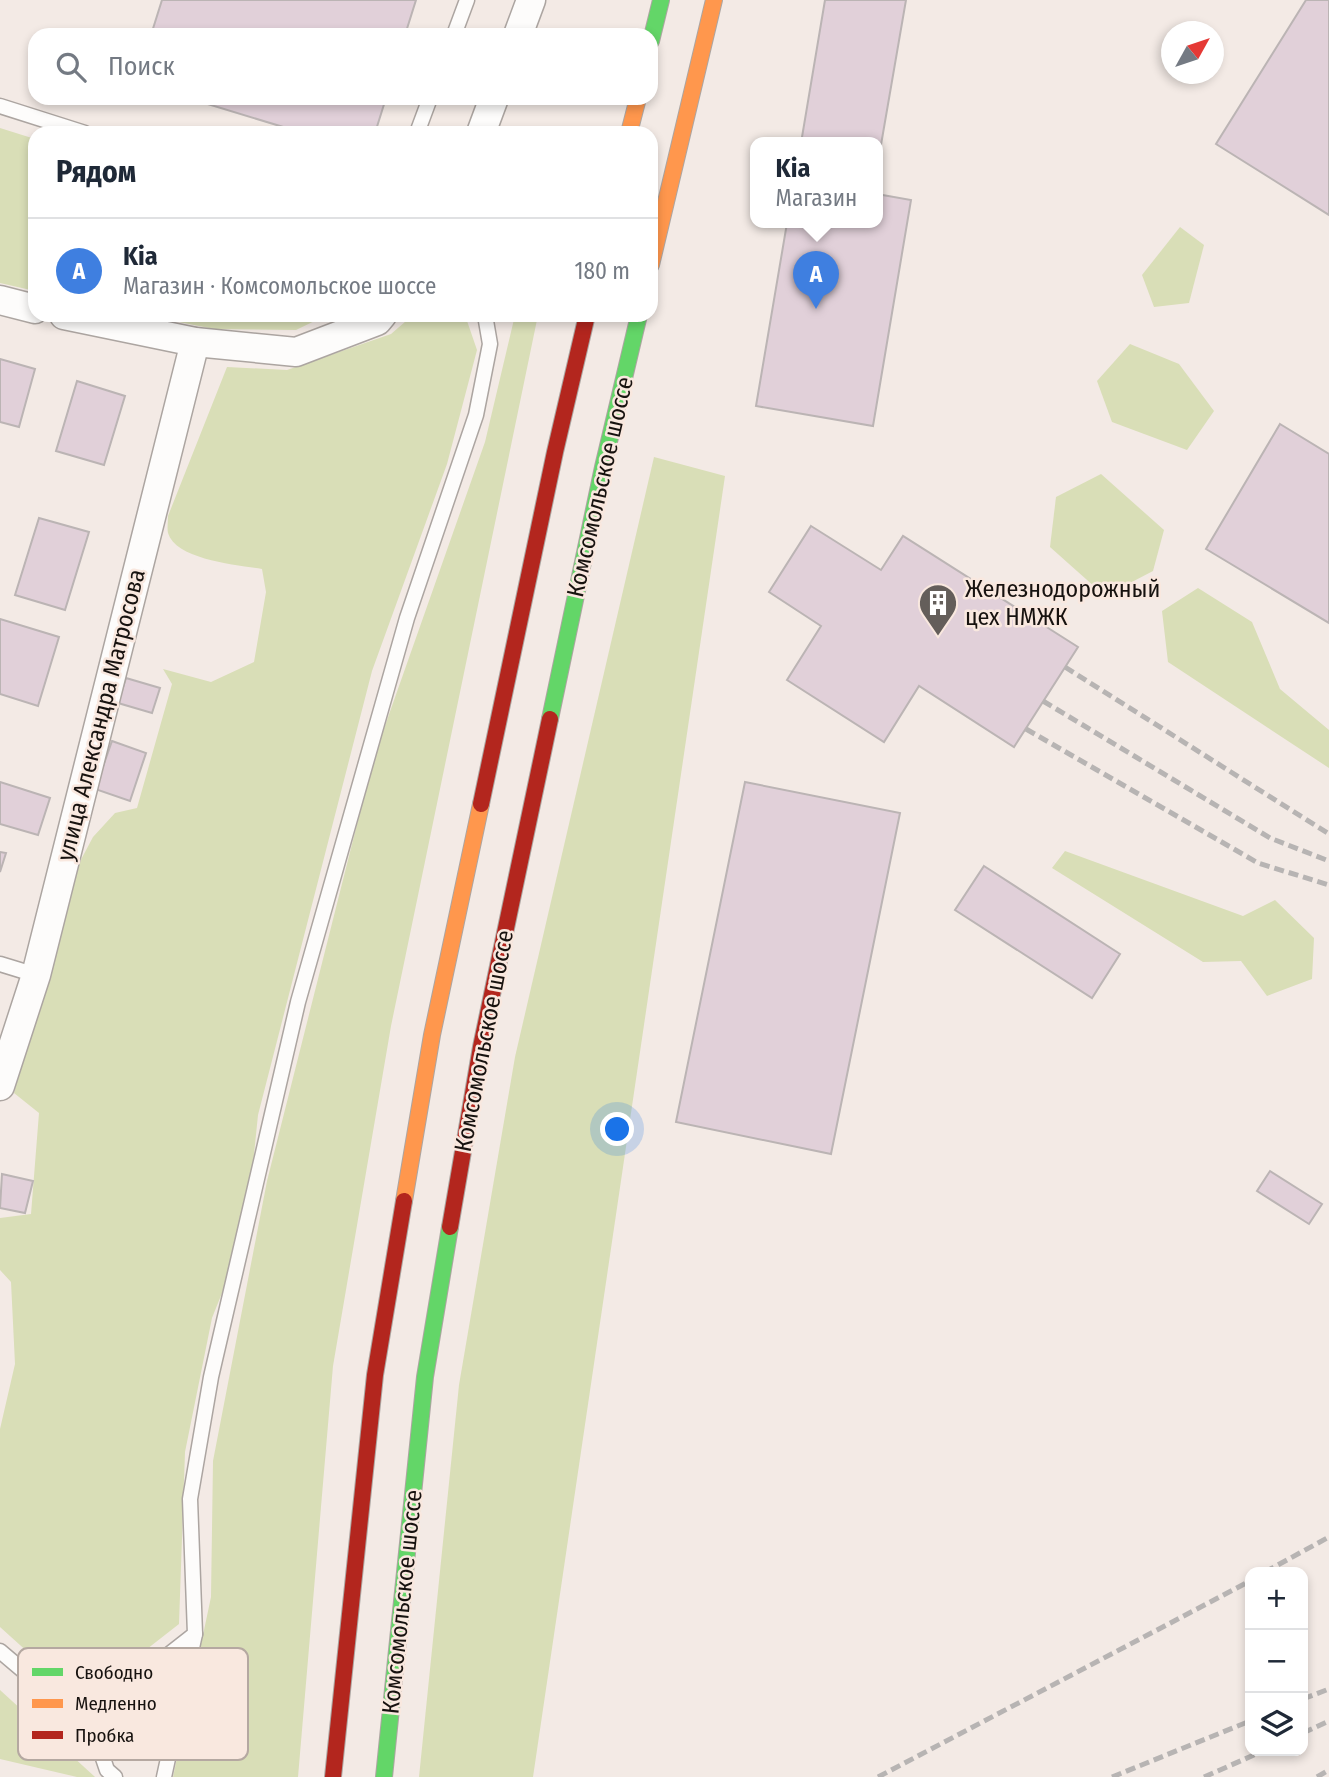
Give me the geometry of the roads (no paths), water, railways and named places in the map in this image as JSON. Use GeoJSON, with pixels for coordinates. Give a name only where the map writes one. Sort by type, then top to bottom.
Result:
{"type":"FeatureCollection","features":[{"type":"Feature","properties":{"kind":"main road"},"geometry":{"type":"LineString","coordinates":[[654,28],[661,0]]}},
{"type":"Feature","properties":{"kind":"main road"},"geometry":{"type":"LineString","coordinates":[[658,236],[714,0]]}},
{"type":"Feature","properties":{"kind":"main road"},"geometry":{"type":"LineString","coordinates":[[631,126],[636,105]]}},
{"type":"Feature","properties":{"kind":"main road","name":"Комсомольское шоссе"},"geometry":{"type":"LineString","coordinates":[[333,1777],[375,1375],[432,1035],[552,466],[585,322]]}},
{"type":"Feature","properties":{"kind":"main road","name":"Комсомольское шоссе"},"geometry":{"type":"LineString","coordinates":[[384,1777],[425,1377],[481,1047],[603,467],[637,322]]}},
{"type":"Feature","properties":{"kind":"street"},"geometry":{"type":"LineString","coordinates":[[521,28],[531,0]]}},
{"type":"Feature","properties":{"kind":"street"},"geometry":{"type":"LineString","coordinates":[[484,126],[491,105]]}},
{"type":"Feature","properties":{"kind":"street"},"geometry":{"type":"LineString","coordinates":[[0,300],[28,307]]}},
{"type":"Feature","properties":{"kind":"street"},"geometry":{"type":"LineString","coordinates":[[98,322],[195,342],[296,352],[374,322]]}},
{"type":"Feature","properties":{"kind":"street","name":"улица Александра Матросова"},"geometry":{"type":"LineString","coordinates":[[0,1086],[36,975],[195,342]]}},
{"type":"Feature","properties":{"kind":"lane"},"geometry":{"type":"LineString","coordinates":[[457,28],[467,0]]}},
{"type":"Feature","properties":{"kind":"lane"},"geometry":{"type":"LineString","coordinates":[[420,126],[427,105]]}},
{"type":"Feature","properties":{"kind":"lane"},"geometry":{"type":"LineString","coordinates":[[0,106],[63,126]]}},
{"type":"Feature","properties":{"kind":"lane"},"geometry":{"type":"LineString","coordinates":[[192,1648],[195,1634],[190,1499],[211,1377],[298,1002],[407,618],[477,415],[490,344],[486,322]]}},
{"type":"Feature","properties":{"kind":"lane"},"geometry":{"type":"LineString","coordinates":[[0,964],[36,975]]}},
{"type":"Feature","properties":{"kind":"lane"},"geometry":{"type":"LineString","coordinates":[[177,1648],[195,1634]]}},
{"type":"Feature","properties":{"kind":"lane"},"geometry":{"type":"LineString","coordinates":[[0,1651],[18,1666]]}},
{"type":"Feature","properties":{"kind":"lane"},"geometry":{"type":"LineString","coordinates":[[104,1760],[107,1770],[115,1777]]}},
{"type":"Feature","properties":{"kind":"railway"},"geometry":{"type":"LineString","coordinates":[[1065,667],[1329,834]]}},
{"type":"Feature","properties":{"kind":"railway"},"geometry":{"type":"LineString","coordinates":[[1043,701],[1270,838],[1329,861]]}},
{"type":"Feature","properties":{"kind":"railway"},"geometry":{"type":"LineString","coordinates":[[1026,729],[1258,863],[1329,885]]}},
{"type":"Feature","properties":{"kind":"railway"},"geometry":{"type":"LineString","coordinates":[[1274,1567],[1329,1537]]}},
{"type":"Feature","properties":{"kind":"railway"},"geometry":{"type":"LineString","coordinates":[[878,1777],[1245,1584]]}},
{"type":"Feature","properties":{"kind":"railway"},"geometry":{"type":"LineString","coordinates":[[1308,1697],[1329,1689]]}},
{"type":"Feature","properties":{"kind":"railway"},"geometry":{"type":"LineString","coordinates":[[1308,1731],[1329,1721]]}},
{"type":"Feature","properties":{"kind":"railway"},"geometry":{"type":"LineString","coordinates":[[1112,1777],[1245,1723]]}},
{"type":"Feature","properties":{"kind":"railway"},"geometry":{"type":"LineString","coordinates":[[1204,1777],[1252,1756]]}},
{"type":"Feature","properties":{"kind":"railway"},"geometry":{"type":"LineString","coordinates":[[1317,1777],[1329,1770]]}},
{"type":"Feature","properties":{"kind":"place","name":"Kia"},"geometry":{"type":"Point","coordinates":[816,309]}},
{"type":"Feature","properties":{"kind":"place","name":"Железнодорожный цех НМЖК"},"geometry":{"type":"Point","coordinates":[938,637]}}]}
